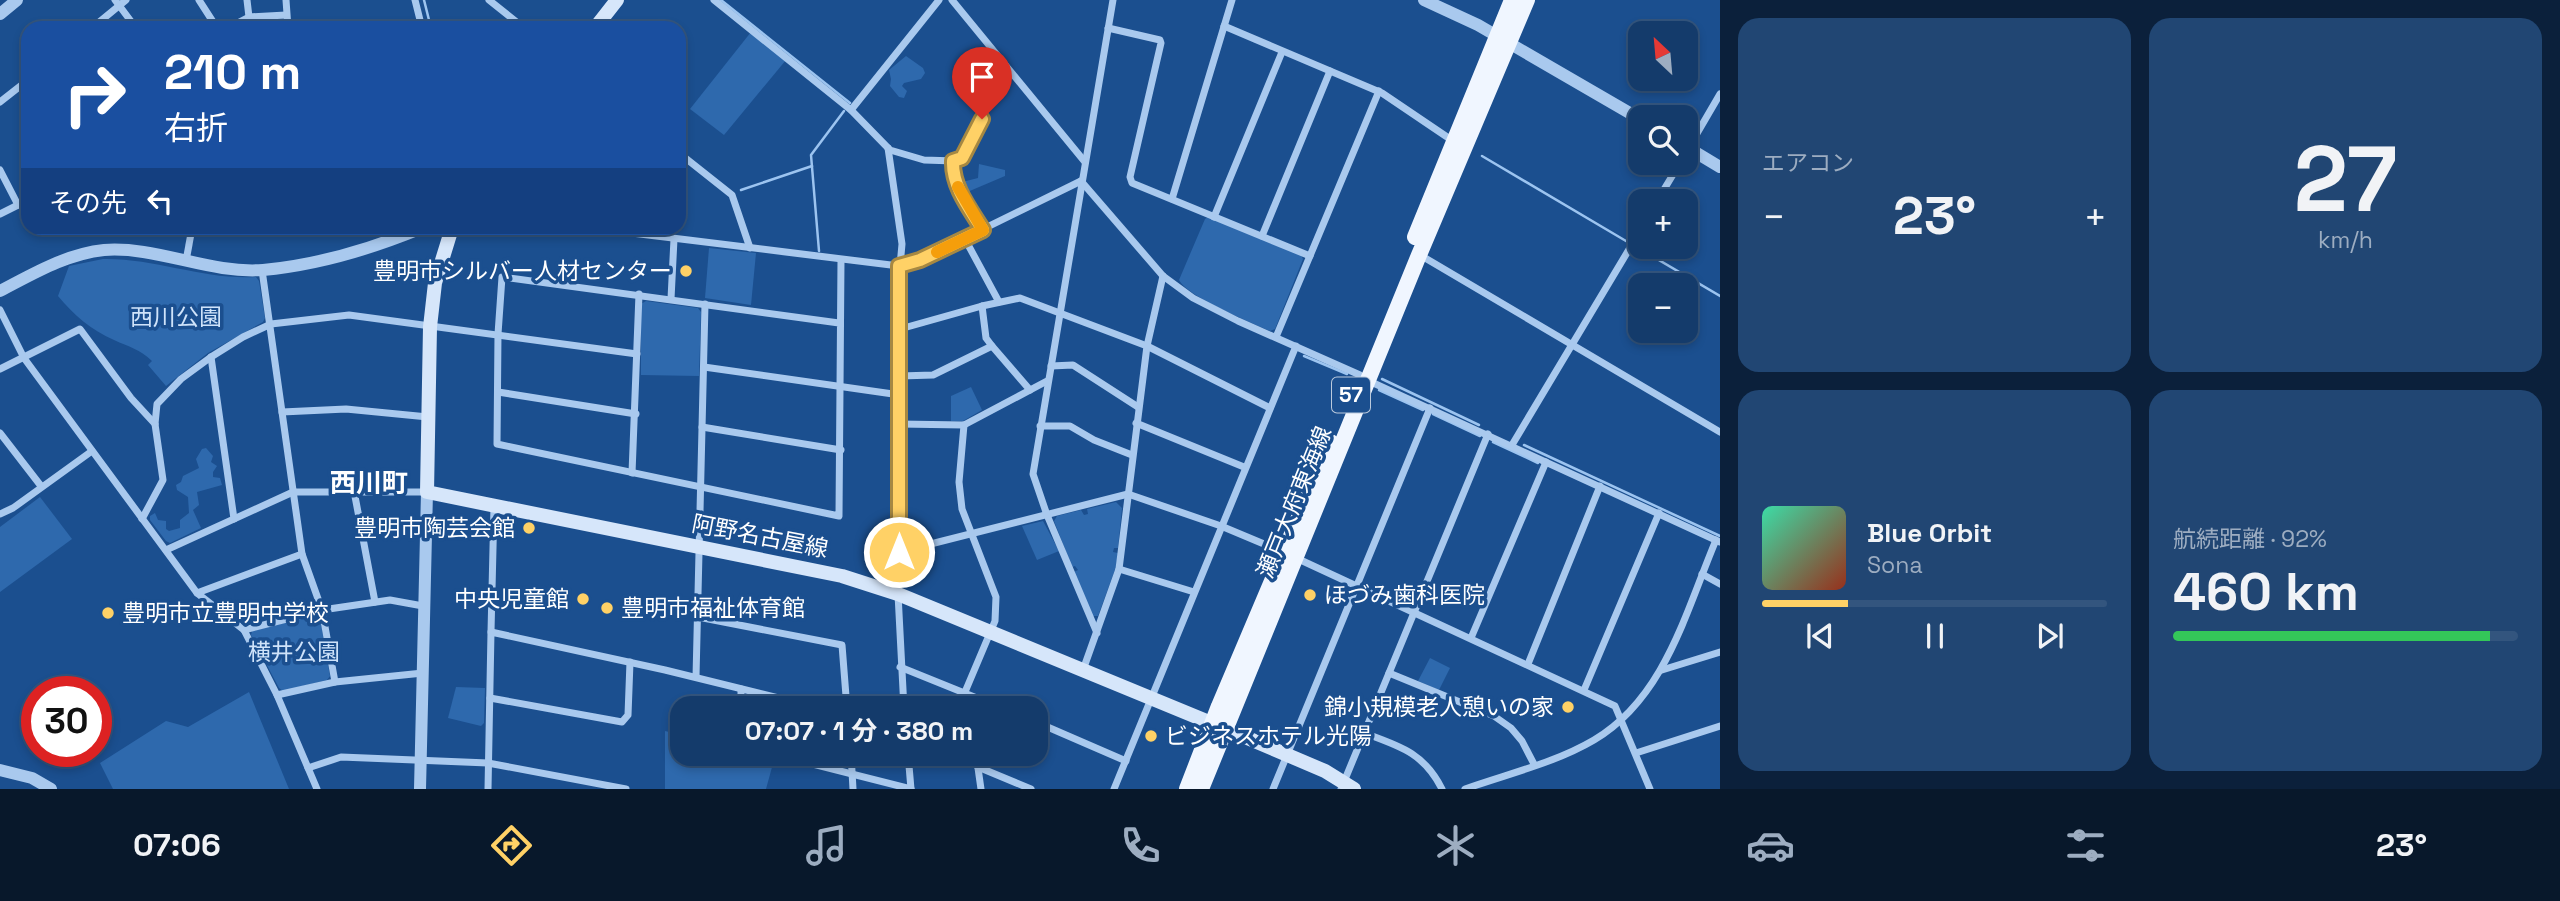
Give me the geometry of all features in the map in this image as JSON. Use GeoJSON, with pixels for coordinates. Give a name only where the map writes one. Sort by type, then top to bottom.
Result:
{"type":"FeatureCollection","features":[{"type":"Feature","properties":{"kind":"main road"},"geometry":{"type":"LineString","coordinates":[[600,21],[617,0]]}},
{"type":"Feature","properties":{"kind":"main road","name":"瀬戸大府東海線"},"geometry":{"type":"LineString","coordinates":[[1187,789],[1219,726],[1364,378],[1419,255],[1503,39],[1512,0]]}},
{"type":"Feature","properties":{"kind":"main road","name":"瀬戸大府東海線"},"geometry":{"type":"LineString","coordinates":[[1364,378],[1454,142],[1503,39],[1527,0]]}},
{"type":"Feature","properties":{"kind":"main road"},"geometry":{"type":"LineString","coordinates":[[427,492],[430,327],[435,283],[450,235]]}},
{"type":"Feature","properties":{"kind":"main road","name":"阿野名古屋線"},"geometry":{"type":"LineString","coordinates":[[427,492],[842,576],[898,594],[1219,726],[1287,755],[1346,787]]}},
{"type":"Feature","properties":{"kind":"main road","name":"瀬戸大府東海線"},"geometry":{"type":"LineString","coordinates":[[1201,789],[1219,726]]}},
{"type":"Feature","properties":{"kind":"street"},"geometry":{"type":"LineString","coordinates":[[0,14],[17,0]]}},
{"type":"Feature","properties":{"kind":"street"},"geometry":{"type":"LineString","coordinates":[[99,21],[117,3],[127,0]]}},
{"type":"Feature","properties":{"kind":"street"},"geometry":{"type":"LineString","coordinates":[[199,0],[212,21]]}},
{"type":"Feature","properties":{"kind":"street"},"geometry":{"type":"LineString","coordinates":[[247,0],[250,17]]}},
{"type":"Feature","properties":{"kind":"street"},"geometry":{"type":"LineString","coordinates":[[286,0],[287,21]]}},
{"type":"Feature","properties":{"kind":"street"},"geometry":{"type":"LineString","coordinates":[[415,0],[420,21]]}},
{"type":"Feature","properties":{"kind":"street"},"geometry":{"type":"LineString","coordinates":[[489,0],[515,21]]}},
{"type":"Feature","properties":{"kind":"street"},"geometry":{"type":"LineString","coordinates":[[714,0],[851,110],[888,148],[924,160],[953,161],[962,158],[1004,66]]}},
{"type":"Feature","properties":{"kind":"street"},"geometry":{"type":"LineString","coordinates":[[851,110],[939,0]]}},
{"type":"Feature","properties":{"kind":"street"},"geometry":{"type":"LineString","coordinates":[[952,0],[1085,162]]}},
{"type":"Feature","properties":{"kind":"street"},"geometry":{"type":"LineString","coordinates":[[1097,633],[1047,515],[1033,474],[1113,0]]}},
{"type":"Feature","properties":{"kind":"street"},"geometry":{"type":"LineString","coordinates":[[1172,199],[1232,0]]}},
{"type":"Feature","properties":{"kind":"street"},"geometry":{"type":"LineString","coordinates":[[1424,0],[1478,25],[1628,112]]}},
{"type":"Feature","properties":{"kind":"street"},"geometry":{"type":"LineString","coordinates":[[117,3],[131,21]]}},
{"type":"Feature","properties":{"kind":"street"},"geometry":{"type":"LineString","coordinates":[[242,21],[250,17],[286,15]]}},
{"type":"Feature","properties":{"kind":"street"},"geometry":{"type":"LineString","coordinates":[[1224,26],[1379,91],[1454,142]]}},
{"type":"Feature","properties":{"kind":"street"},"geometry":{"type":"LineString","coordinates":[[1108,28],[1160,40],[1161,43],[1130,177],[1132,183],[1310,256]]}},
{"type":"Feature","properties":{"kind":"street"},"geometry":{"type":"LineString","coordinates":[[1214,216],[1282,51]]}},
{"type":"Feature","properties":{"kind":"street"},"geometry":{"type":"LineString","coordinates":[[1262,236],[1329,71]]}},
{"type":"Feature","properties":{"kind":"street"},"geometry":{"type":"LineString","coordinates":[[0,102],[21,86]]}},
{"type":"Feature","properties":{"kind":"street"},"geometry":{"type":"LineString","coordinates":[[1276,337],[1379,91]]}},
{"type":"Feature","properties":{"kind":"street"},"geometry":{"type":"LineString","coordinates":[[1698,130],[1720,94]]}},
{"type":"Feature","properties":{"kind":"street"},"geometry":{"type":"LineString","coordinates":[[888,148],[902,244],[899,266],[898,594],[903,696]]}},
{"type":"Feature","properties":{"kind":"street"},"geometry":{"type":"LineString","coordinates":[[1698,155],[1720,166]]}},
{"type":"Feature","properties":{"kind":"street"},"geometry":{"type":"LineString","coordinates":[[686,159],[732,195],[750,248]]}},
{"type":"Feature","properties":{"kind":"street"},"geometry":{"type":"LineString","coordinates":[[953,161],[953,177],[983,230]]}},
{"type":"Feature","properties":{"kind":"street"},"geometry":{"type":"LineString","coordinates":[[0,170],[18,205]]}},
{"type":"Feature","properties":{"kind":"street"},"geometry":{"type":"LineString","coordinates":[[644,235],[899,266],[920,260],[1082,181]]}},
{"type":"Feature","properties":{"kind":"street"},"geometry":{"type":"LineString","coordinates":[[1082,181],[1163,276],[1193,298],[1718,541],[1662,670],[1623,720],[1583,746],[1465,789]]}},
{"type":"Feature","properties":{"kind":"street"},"geometry":{"type":"LineString","coordinates":[[0,214],[21,204]]}},
{"type":"Feature","properties":{"kind":"street"},"geometry":{"type":"LineString","coordinates":[[186,261],[191,235]]}},
{"type":"Feature","properties":{"kind":"street"},"geometry":{"type":"LineString","coordinates":[[0,291],[67,258],[104,250],[131,251],[240,269],[262,270],[348,255],[398,235]]}},
{"type":"Feature","properties":{"kind":"street"},"geometry":{"type":"LineString","coordinates":[[671,299],[674,239]]}},
{"type":"Feature","properties":{"kind":"street"},"geometry":{"type":"LineString","coordinates":[[965,239],[999,302]]}},
{"type":"Feature","properties":{"kind":"street"},"geometry":{"type":"LineString","coordinates":[[1512,445],[1628,251]]}},
{"type":"Feature","properties":{"kind":"street"},"geometry":{"type":"LineString","coordinates":[[1419,255],[1720,432]]}},
{"type":"Feature","properties":{"kind":"street"},"geometry":{"type":"LineString","coordinates":[[839,323],[502,277],[498,334],[497,444],[839,516],[841,260]]}},
{"type":"Feature","properties":{"kind":"street"},"geometry":{"type":"LineString","coordinates":[[262,270],[302,554],[323,610],[335,682]]}},
{"type":"Feature","properties":{"kind":"street"},"geometry":{"type":"LineString","coordinates":[[1083,670],[1119,569],[1147,346],[1163,276]]}},
{"type":"Feature","properties":{"kind":"street"},"geometry":{"type":"LineString","coordinates":[[632,473],[639,294]]}},
{"type":"Feature","properties":{"kind":"street"},"geometry":{"type":"LineString","coordinates":[[900,329],[982,306],[1020,299],[1147,346],[1270,408]]}},
{"type":"Feature","properties":{"kind":"street"},"geometry":{"type":"LineString","coordinates":[[696,677],[705,304]]}},
{"type":"Feature","properties":{"kind":"street"},"geometry":{"type":"LineString","coordinates":[[982,306],[986,338],[1030,390]]}},
{"type":"Feature","properties":{"kind":"street"},"geometry":{"type":"LineString","coordinates":[[0,310],[24,358],[197,593],[244,630],[277,695],[317,789]]}},
{"type":"Feature","properties":{"kind":"street"},"geometry":{"type":"LineString","coordinates":[[142,519],[163,480],[155,424],[157,404],[181,379],[211,357],[243,337],[271,324],[349,315],[637,354]]}},
{"type":"Feature","properties":{"kind":"street"},"geometry":{"type":"LineString","coordinates":[[0,369],[80,329],[131,398],[155,424]]}},
{"type":"Feature","properties":{"kind":"street"},"geometry":{"type":"LineString","coordinates":[[900,376],[933,375],[992,346]]}},
{"type":"Feature","properties":{"kind":"street"},"geometry":{"type":"LineString","coordinates":[[1114,789],[1244,467],[1296,346]]}},
{"type":"Feature","properties":{"kind":"street"},"geometry":{"type":"LineString","coordinates":[[211,357],[234,519]]}},
{"type":"Feature","properties":{"kind":"street"},"geometry":{"type":"LineString","coordinates":[[1051,366],[1073,365],[1138,407]]}},
{"type":"Feature","properties":{"kind":"street"},"geometry":{"type":"LineString","coordinates":[[704,366],[900,395]]}},
{"type":"Feature","properties":{"kind":"street"},"geometry":{"type":"LineString","coordinates":[[899,424],[964,425],[1047,381]]}},
{"type":"Feature","properties":{"kind":"street"},"geometry":{"type":"LineString","coordinates":[[498,392],[636,414]]}},
{"type":"Feature","properties":{"kind":"street"},"geometry":{"type":"LineString","coordinates":[[1273,789],[1430,408]]}},
{"type":"Feature","properties":{"kind":"street"},"geometry":{"type":"LineString","coordinates":[[282,412],[346,409],[429,417]]}},
{"type":"Feature","properties":{"kind":"street"},"geometry":{"type":"LineString","coordinates":[[1136,423],[1244,467]]}},
{"type":"Feature","properties":{"kind":"street"},"geometry":{"type":"LineString","coordinates":[[964,425],[959,482],[962,509],[996,597],[995,621],[965,692],[966,696]]}},
{"type":"Feature","properties":{"kind":"street"},"geometry":{"type":"LineString","coordinates":[[1040,426],[1070,426],[1094,440],[1132,456]]}},
{"type":"Feature","properties":{"kind":"street"},"geometry":{"type":"LineString","coordinates":[[702,427],[841,450]]}},
{"type":"Feature","properties":{"kind":"street"},"geometry":{"type":"LineString","coordinates":[[1346,787],[1364,733],[1488,434]]}},
{"type":"Feature","properties":{"kind":"street"},"geometry":{"type":"LineString","coordinates":[[0,435],[41,486]]}},
{"type":"Feature","properties":{"kind":"street"},"geometry":{"type":"LineString","coordinates":[[0,514],[92,451]]}},
{"type":"Feature","properties":{"kind":"street"},"geometry":{"type":"LineString","coordinates":[[1471,638],[1546,462]]}},
{"type":"Feature","properties":{"kind":"street"},"geometry":{"type":"LineString","coordinates":[[1528,664],[1600,486]]}},
{"type":"Feature","properties":{"kind":"street"},"geometry":{"type":"LineString","coordinates":[[354,491],[375,602]]}},
{"type":"Feature","properties":{"kind":"street"},"geometry":{"type":"LineString","coordinates":[[166,550],[293,492],[427,492],[420,789]]}},
{"type":"Feature","properties":{"kind":"street"},"geometry":{"type":"LineString","coordinates":[[899,552],[1128,494],[1221,526],[1290,555],[1615,706],[1650,789]]}},
{"type":"Feature","properties":{"kind":"street"},"geometry":{"type":"LineString","coordinates":[[488,789],[494,505]]}},
{"type":"Feature","properties":{"kind":"street"},"geometry":{"type":"LineString","coordinates":[[1584,690],[1659,513]]}},
{"type":"Feature","properties":{"kind":"street"},"geometry":{"type":"LineString","coordinates":[[197,593],[302,554]]}},
{"type":"Feature","properties":{"kind":"street"},"geometry":{"type":"LineString","coordinates":[[1119,569],[1194,592]]}},
{"type":"Feature","properties":{"kind":"street"},"geometry":{"type":"LineString","coordinates":[[1702,574],[1720,584]]}},
{"type":"Feature","properties":{"kind":"street"},"geometry":{"type":"LineString","coordinates":[[244,630],[323,610],[375,602],[390,600],[423,606]]}},
{"type":"Feature","properties":{"kind":"street"},"geometry":{"type":"LineString","coordinates":[[698,617],[842,645],[846,696]]}},
{"type":"Feature","properties":{"kind":"street"},"geometry":{"type":"LineString","coordinates":[[491,632],[770,696]]}},
{"type":"Feature","properties":{"kind":"street"},"geometry":{"type":"LineString","coordinates":[[1662,670],[1720,652]]}},
{"type":"Feature","properties":{"kind":"street"},"geometry":{"type":"LineString","coordinates":[[490,698],[621,723],[628,715],[630,662]]}},
{"type":"Feature","properties":{"kind":"street"},"geometry":{"type":"LineString","coordinates":[[900,667],[974,696]]}},
{"type":"Feature","properties":{"kind":"street"},"geometry":{"type":"LineString","coordinates":[[277,695],[335,682],[422,673]]}},
{"type":"Feature","properties":{"kind":"street"},"geometry":{"type":"LineString","coordinates":[[1389,673],[1494,716],[1511,728],[1522,741],[1534,764]]}},
{"type":"Feature","properties":{"kind":"street"},"geometry":{"type":"LineString","coordinates":[[741,689],[741,696]]}},
{"type":"Feature","properties":{"kind":"street"},"geometry":{"type":"LineString","coordinates":[[1636,753],[1720,726]]}},
{"type":"Feature","properties":{"kind":"street"},"geometry":{"type":"LineString","coordinates":[[1048,728],[1126,761]]}},
{"type":"Feature","properties":{"kind":"street"},"geometry":{"type":"LineString","coordinates":[[1364,733],[1411,752],[1426,764],[1443,789]]}},
{"type":"Feature","properties":{"kind":"street"},"geometry":{"type":"LineString","coordinates":[[308,768],[341,757],[488,763],[626,789]]}},
{"type":"Feature","properties":{"kind":"street"},"geometry":{"type":"LineString","coordinates":[[819,766],[911,789],[909,766]]}},
{"type":"Feature","properties":{"kind":"street"},"geometry":{"type":"LineString","coordinates":[[852,766],[853,789]]}},
{"type":"Feature","properties":{"kind":"street"},"geometry":{"type":"LineString","coordinates":[[978,767],[981,789]]}},
{"type":"Feature","properties":{"kind":"street"},"geometry":{"type":"LineString","coordinates":[[978,767],[1031,789]]}},
{"type":"Feature","properties":{"kind":"street"},"geometry":{"type":"LineString","coordinates":[[0,769],[32,778],[51,789]]}},
{"type":"Feature","properties":{"kind":"green space"},"geometry":{"type":"Polygon","coordinates":[[[751,32],[786,60],[724,135],[690,109],[751,32]]]}},
{"type":"Feature","properties":{"kind":"green space"},"geometry":{"type":"Polygon","coordinates":[[[906,56],[923,68],[925,73],[921,79],[904,83],[902,86],[907,91],[904,98],[899,97],[890,86],[889,70],[906,56]]]}},
{"type":"Feature","properties":{"kind":"green space"},"geometry":{"type":"Polygon","coordinates":[[[979,164],[1005,170],[1005,176],[965,193],[958,183],[978,178],[979,164]]]}},
{"type":"Feature","properties":{"kind":"green space"},"geometry":{"type":"Polygon","coordinates":[[[1208,217],[1301,255],[1303,259],[1275,329],[1270,331],[1220,308],[1194,294],[1179,280],[1208,217]]]}},
{"type":"Feature","properties":{"kind":"green space"},"geometry":{"type":"Polygon","coordinates":[[[709,248],[756,253],[751,305],[705,298],[709,248]]]}},
{"type":"Feature","properties":{"kind":"green space","name":"西川公園"},"geometry":{"type":"Polygon","coordinates":[[[103,259],[142,262],[217,275],[256,277],[265,318],[263,322],[208,353],[166,386],[148,365],[152,361],[148,357],[90,327],[58,296],[69,266],[103,259]]]}},
{"type":"Feature","properties":{"kind":"green space"},"geometry":{"type":"Polygon","coordinates":[[[646,301],[698,308],[701,312],[699,376],[641,375],[641,304],[646,301]]]}},
{"type":"Feature","properties":{"kind":"green space"},"geometry":{"type":"Polygon","coordinates":[[[971,387],[982,410],[963,421],[951,421],[951,396],[971,387]]]}},
{"type":"Feature","properties":{"kind":"green space"},"geometry":{"type":"Polygon","coordinates":[[[206,448],[213,456],[211,462],[217,466],[213,477],[220,478],[222,485],[197,492],[199,505],[193,510],[201,528],[170,543],[150,520],[150,516],[155,513],[158,520],[166,521],[166,529],[169,531],[180,528],[180,520],[189,513],[188,497],[177,490],[176,485],[181,482],[183,476],[199,468],[196,459],[202,449],[206,448]]]}},
{"type":"Feature","properties":{"kind":"green space"},"geometry":{"type":"Polygon","coordinates":[[[40,497],[72,539],[0,592],[0,527],[40,497]]]}},
{"type":"Feature","properties":{"kind":"green space"},"geometry":{"type":"Polygon","coordinates":[[[1116,502],[1122,508],[1118,548],[1114,548],[1113,552],[1118,553],[1116,567],[1098,616],[1092,616],[1074,572],[1078,570],[1075,566],[1072,567],[1054,521],[1057,516],[1081,510],[1084,515],[1088,514],[1087,509],[1116,502]]]}},
{"type":"Feature","properties":{"kind":"green space"},"geometry":{"type":"Polygon","coordinates":[[[1043,521],[1059,551],[1037,560],[1022,526],[1043,521]]]}},
{"type":"Feature","properties":{"kind":"green space","name":"横井公園"},"geometry":{"type":"Polygon","coordinates":[[[316,615],[320,618],[330,676],[327,680],[283,691],[251,635],[252,631],[316,615]]]}},
{"type":"Feature","properties":{"kind":"green space"},"geometry":{"type":"Polygon","coordinates":[[[1430,658],[1450,668],[1439,690],[1418,681],[1430,658]]]}},
{"type":"Feature","properties":{"kind":"green space"},"geometry":{"type":"Polygon","coordinates":[[[456,687],[485,688],[484,723],[481,726],[448,718],[456,687]]]}},
{"type":"Feature","properties":{"kind":"green space"},"geometry":{"type":"Polygon","coordinates":[[[249,692],[289,789],[113,789],[102,767],[112,767],[112,755],[166,721],[188,727],[249,692]]]}},
{"type":"Feature","properties":{"kind":"green space"},"geometry":{"type":"Polygon","coordinates":[[[665,731],[670,732],[670,766],[772,766],[766,789],[665,789],[665,731]]]}},
{"type":"Feature","properties":{"kind":"waterway"},"geometry":{"type":"LineString","coordinates":[[424,0],[429,21]]}},
{"type":"Feature","properties":{"kind":"waterway"},"geometry":{"type":"LineString","coordinates":[[721,0],[850,103]]}},
{"type":"Feature","properties":{"kind":"waterway"},"geometry":{"type":"LineString","coordinates":[[819,251],[811,155],[844,111]]}},
{"type":"Feature","properties":{"kind":"waterway"},"geometry":{"type":"LineString","coordinates":[[1482,156],[1626,241]]}},
{"type":"Feature","properties":{"kind":"waterway"},"geometry":{"type":"LineString","coordinates":[[741,190],[812,166]]}},
{"type":"Feature","properties":{"kind":"waterway"},"geometry":{"type":"LineString","coordinates":[[1657,259],[1720,296]]}},
{"type":"Feature","properties":{"kind":"waterway"},"geometry":{"type":"LineString","coordinates":[[1304,356],[1347,374]]}},
{"type":"Feature","properties":{"kind":"waterway"},"geometry":{"type":"LineString","coordinates":[[1382,379],[1479,425]]}},
{"type":"Feature","properties":{"kind":"waterway"},"geometry":{"type":"LineString","coordinates":[[1379,390],[1423,410]]}},
{"type":"Feature","properties":{"kind":"waterway"},"geometry":{"type":"LineString","coordinates":[[1433,414],[1480,436]]}},
{"type":"Feature","properties":{"kind":"waterway"},"geometry":{"type":"LineString","coordinates":[[1493,442],[1538,463]]}},
{"type":"Feature","properties":{"kind":"waterway"},"geometry":{"type":"LineString","coordinates":[[1524,445],[1720,536]]}},
{"type":"Feature","properties":{"kind":"slow traffic"},"geometry":{"type":"LineString","coordinates":[[937,252],[983,230],[958,187]]}},
{"type":"Feature","properties":{"kind":"place","name":"豊明市シルバー人材センター"},"geometry":{"type":"Point","coordinates":[686,271]}},
{"type":"Feature","properties":{"kind":"place","name":"豊明市陶芸会館"},"geometry":{"type":"Point","coordinates":[529,528]}},
{"type":"Feature","properties":{"kind":"place","name":"ほづみ歯科医院"},"geometry":{"type":"Point","coordinates":[1310,595]}},
{"type":"Feature","properties":{"kind":"place","name":"中央児童館"},"geometry":{"type":"Point","coordinates":[583,599]}},
{"type":"Feature","properties":{"kind":"place","name":"豊明市福祉体育館"},"geometry":{"type":"Point","coordinates":[607,608]}},
{"type":"Feature","properties":{"kind":"place","name":"豊明市立豊明中学校"},"geometry":{"type":"Point","coordinates":[108,613]}},
{"type":"Feature","properties":{"kind":"place","name":"錦小規模老人憩いの家"},"geometry":{"type":"Point","coordinates":[1568,707]}},
{"type":"Feature","properties":{"kind":"place","name":"ビジネスホテル光陽"},"geometry":{"type":"Point","coordinates":[1151,736]}},
{"type":"Feature","properties":{"kind":"district","name":"西川町"},"geometry":{"type":"Point","coordinates":[369,483]}},
{"type":"Feature","properties":{"kind":"route"},"geometry":{"type":"LineString","coordinates":[[899,552],[899,266],[920,260],[983,230],[953,177],[953,161],[962,158],[982,119]]}}]}
